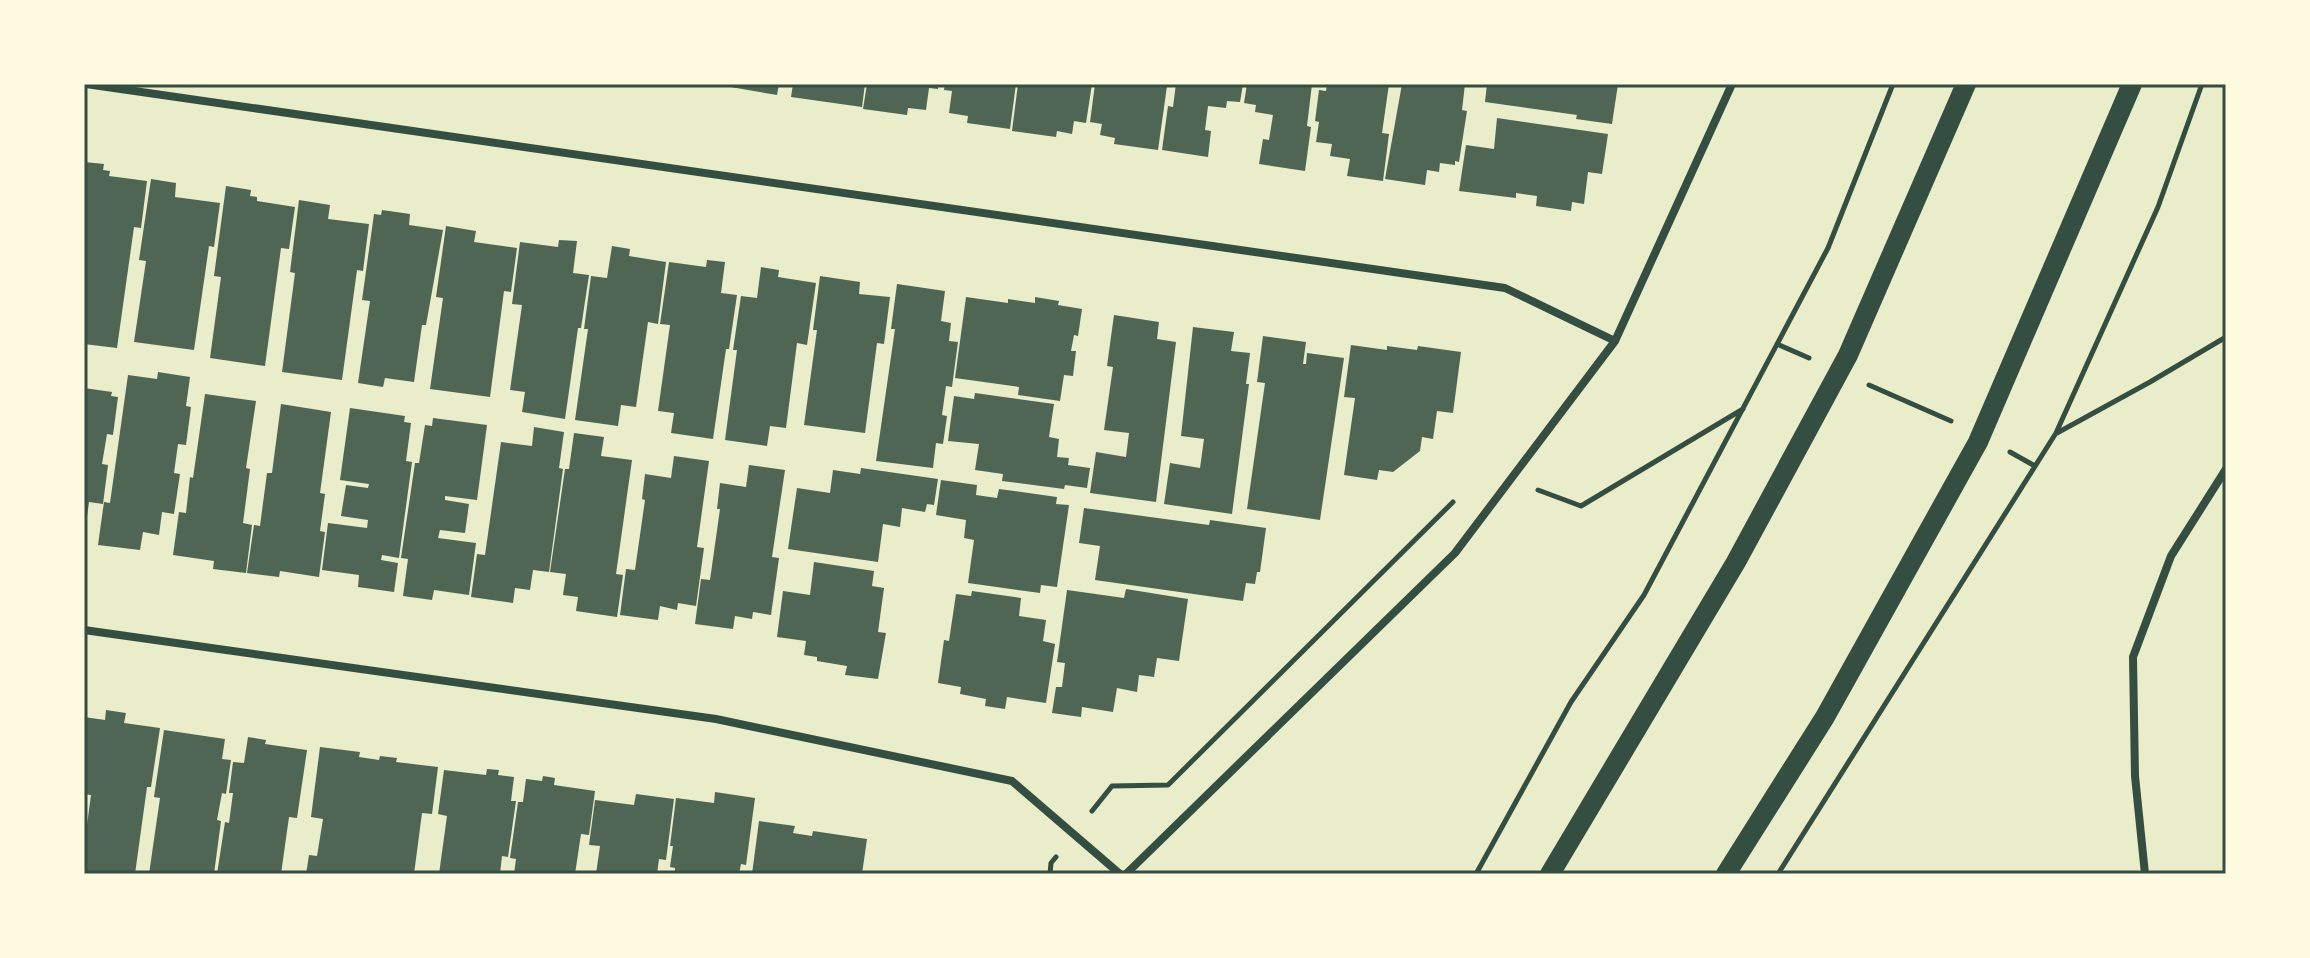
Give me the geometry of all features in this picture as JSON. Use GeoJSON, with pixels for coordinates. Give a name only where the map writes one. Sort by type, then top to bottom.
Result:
{"type":"FeatureCollection","features":[{"type":"Feature","properties":{"kind":"main road"},"geometry":{"type":"LineString","coordinates":[[1550,874],[1736,562],[1839,372],[1966,84]]}},
{"type":"Feature","properties":{"kind":"main road"},"geometry":{"type":"LineString","coordinates":[[1726,874],[1825,717],[1980,436],[2132,84]]}},
{"type":"Feature","properties":{"kind":"street"},"geometry":{"type":"LineString","coordinates":[[86,84],[1505,288],[1615,341]]}},
{"type":"Feature","properties":{"kind":"street"},"geometry":{"type":"LineString","coordinates":[[1126,874],[1455,553],[1615,341],[1732,84]]}},
{"type":"Feature","properties":{"kind":"street"},"geometry":{"type":"LineString","coordinates":[[2145,874],[2135,776],[2133,657],[2171,556],[2226,469]]}},
{"type":"Feature","properties":{"kind":"street"},"geometry":{"type":"LineString","coordinates":[[84,630],[732,722],[1012,781],[1120,874]]}},
{"type":"Feature","properties":{"kind":"path"},"geometry":{"type":"LineString","coordinates":[[1476,874],[1571,702],[1644,595],[1828,248],[1893,84]]}},
{"type":"Feature","properties":{"kind":"path"},"geometry":{"type":"LineString","coordinates":[[1778,874],[2056,433],[2158,207],[2202,84]]}},
{"type":"Feature","properties":{"kind":"path"},"geometry":{"type":"LineString","coordinates":[[2056,433],[2226,337]]}},
{"type":"Feature","properties":{"kind":"path"},"geometry":{"type":"LineString","coordinates":[[1777,344],[1980,436],[2035,466]]}},
{"type":"Feature","properties":{"kind":"path"},"geometry":{"type":"LineString","coordinates":[[1510,481],[1581,506],[1743,409]]}},
{"type":"Feature","properties":{"kind":"path"},"geometry":{"type":"LineString","coordinates":[[1050,874],[1051,863],[1112,786],[1168,785],[1463,492]]}},
{"type":"Feature","properties":{"kind":"building"},"geometry":{"type":"Polygon","coordinates":[[[713,84],[779,84],[777,95],[713,84]]]}},
{"type":"Feature","properties":{"kind":"building"},"geometry":{"type":"Polygon","coordinates":[[[793,84],[865,84],[862,107],[791,97],[793,84]]]}},
{"type":"Feature","properties":{"kind":"building"},"geometry":{"type":"Polygon","coordinates":[[[867,84],[938,84],[938,89],[929,88],[926,110],[908,108],[907,115],[863,109],[867,84]]]}},
{"type":"Feature","properties":{"kind":"building"},"geometry":{"type":"Polygon","coordinates":[[[945,84],[1016,84],[1010,129],[967,123],[968,116],[949,113],[952,91],[944,90],[945,84]]]}},
{"type":"Feature","properties":{"kind":"building"},"geometry":{"type":"Polygon","coordinates":[[[1018,84],[1092,84],[1086,123],[1074,121],[1072,134],[1057,131],[1056,137],[1012,131],[1018,84]]]}},
{"type":"Feature","properties":{"kind":"building"},"geometry":{"type":"Polygon","coordinates":[[[1095,84],[1167,86],[1158,150],[1114,144],[1115,138],[1100,135],[1102,124],[1090,122],[1095,84]]]}},
{"type":"Feature","properties":{"kind":"building"},"geometry":{"type":"Polygon","coordinates":[[[1176,84],[1243,84],[1240,102],[1227,101],[1226,108],[1208,106],[1205,130],[1211,131],[1208,157],[1162,150],[1168,106],[1173,107],[1176,84]]]}},
{"type":"Feature","properties":{"kind":"building"},"geometry":{"type":"Polygon","coordinates":[[[1247,84],[1312,84],[1307,126],[1311,127],[1305,171],[1259,164],[1263,139],[1269,140],[1273,115],[1255,112],[1256,105],[1244,103],[1247,84]]]}},
{"type":"Feature","properties":{"kind":"building"},"geometry":{"type":"Polygon","coordinates":[[[1327,84],[1389,84],[1382,133],[1389,134],[1383,181],[1347,176],[1350,159],[1330,156],[1332,144],[1316,142],[1319,90],[1326,91],[1327,84]]]}},
{"type":"Feature","properties":{"kind":"building"},"geometry":{"type":"Polygon","coordinates":[[[1402,84],[1465,84],[1462,110],[1467,111],[1459,162],[1455,161],[1455,165],[1440,163],[1439,172],[1427,170],[1425,185],[1385,179],[1402,84]]]}},
{"type":"Feature","properties":{"kind":"building"},"geometry":{"type":"Polygon","coordinates":[[[1487,84],[1618,84],[1612,124],[1576,119],[1577,115],[1485,102],[1487,84]]]}},
{"type":"Feature","properties":{"kind":"building"},"geometry":{"type":"Polygon","coordinates":[[[1497,118],[1608,134],[1602,174],[1588,172],[1584,204],[1572,202],[1571,211],[1536,206],[1537,196],[1516,193],[1516,198],[1459,191],[1466,145],[1494,149],[1497,118]]]}},
{"type":"Feature","properties":{"kind":"building"},"geometry":{"type":"Polygon","coordinates":[[[84,162],[104,164],[103,170],[110,171],[109,176],[147,181],[141,228],[134,227],[117,348],[84,344],[84,162]]]}},
{"type":"Feature","properties":{"kind":"building"},"geometry":{"type":"Polygon","coordinates":[[[151,179],[176,183],[175,197],[220,203],[214,247],[209,246],[194,350],[134,342],[146,261],[139,260],[151,179]]]}},
{"type":"Feature","properties":{"kind":"building"},"geometry":{"type":"Polygon","coordinates":[[[226,186],[251,190],[250,196],[257,197],[257,201],[295,207],[289,249],[281,248],[265,366],[210,358],[221,277],[214,276],[226,186]]]}},
{"type":"Feature","properties":{"kind":"building"},"geometry":{"type":"Polygon","coordinates":[[[299,200],[330,205],[328,219],[369,224],[363,271],[357,270],[342,380],[282,372],[295,273],[290,272],[299,200]]]}},
{"type":"Feature","properties":{"kind":"building"},"geometry":{"type":"Polygon","coordinates":[[[382,210],[410,214],[409,225],[443,230],[426,325],[422,325],[414,382],[385,378],[383,387],[358,383],[370,301],[362,300],[374,214],[381,215],[382,210]]]}},
{"type":"Feature","properties":{"kind":"building"},"geometry":{"type":"Polygon","coordinates":[[[446,226],[476,231],[474,242],[517,248],[511,292],[504,291],[490,397],[430,389],[443,298],[436,297],[446,226]]]}},
{"type":"Feature","properties":{"kind":"building"},"geometry":{"type":"Polygon","coordinates":[[[559,240],[577,241],[573,273],[589,275],[565,419],[522,412],[525,392],[510,390],[522,305],[512,304],[520,242],[558,247],[559,240]]]}},
{"type":"Feature","properties":{"kind":"building"},"geometry":{"type":"Polygon","coordinates":[[[612,246],[630,249],[629,256],[666,262],[658,324],[648,322],[636,407],[621,405],[618,426],[575,420],[588,329],[584,329],[591,276],[607,278],[612,246]]]}},
{"type":"Feature","properties":{"kind":"building"},"geometry":{"type":"Polygon","coordinates":[[[707,260],[725,262],[721,293],[737,295],[713,439],[671,433],[674,413],[658,411],[670,325],[660,324],[669,262],[706,267],[707,260]]]}},
{"type":"Feature","properties":{"kind":"building"},"geometry":{"type":"Polygon","coordinates":[[[761,267],[779,270],[778,277],[816,283],[807,345],[797,343],[786,428],[770,426],[767,446],[725,440],[741,296],[757,298],[761,267]]]}},
{"type":"Feature","properties":{"kind":"building"},"geometry":{"type":"Polygon","coordinates":[[[820,276],[860,282],[859,294],[890,297],[884,344],[877,343],[865,433],[804,425],[817,330],[813,330],[820,276]]]}},
{"type":"Feature","properties":{"kind":"building"},"geometry":{"type":"Polygon","coordinates":[[[897,284],[945,291],[941,321],[951,323],[949,341],[958,342],[952,387],[946,386],[942,415],[947,416],[943,444],[936,443],[933,468],[876,461],[895,329],[891,329],[897,284]]]}},
{"type":"Feature","properties":{"kind":"building"},"geometry":{"type":"Polygon","coordinates":[[[966,297],[1035,303],[1035,297],[1082,309],[1078,336],[1074,335],[1071,351],[1076,351],[1073,376],[1064,375],[1060,401],[1018,395],[1019,387],[955,378],[966,297]]]}},
{"type":"Feature","properties":{"kind":"building"},"geometry":{"type":"Polygon","coordinates":[[[1114,315],[1159,322],[1157,339],[1176,342],[1156,502],[1090,493],[1096,452],[1126,457],[1129,433],[1104,430],[1113,367],[1107,366],[1114,315]]]}},
{"type":"Feature","properties":{"kind":"building"},"geometry":{"type":"Polygon","coordinates":[[[1193,327],[1234,332],[1231,351],[1250,353],[1246,384],[1249,384],[1232,514],[1164,504],[1170,463],[1200,468],[1204,439],[1181,436],[1193,327]]]}},
{"type":"Feature","properties":{"kind":"building"},"geometry":{"type":"Polygon","coordinates":[[[1263,336],[1306,342],[1303,364],[1306,364],[1307,353],[1344,358],[1320,520],[1247,509],[1265,383],[1257,382],[1263,336]]]}},
{"type":"Feature","properties":{"kind":"building"},"geometry":{"type":"Polygon","coordinates":[[[1351,345],[1387,350],[1387,346],[1417,350],[1418,346],[1461,352],[1453,413],[1437,411],[1433,439],[1422,437],[1420,451],[1393,472],[1379,470],[1377,480],[1344,475],[1355,398],[1344,397],[1351,345]]]}},
{"type":"Feature","properties":{"kind":"building"},"geometry":{"type":"Polygon","coordinates":[[[158,372],[190,377],[186,406],[191,407],[186,445],[178,444],[174,473],[180,474],[174,514],[162,512],[159,535],[143,532],[140,550],[98,545],[104,502],[110,503],[128,375],[157,379],[158,372]]]}},
{"type":"Feature","properties":{"kind":"building"},"geometry":{"type":"Polygon","coordinates":[[[84,388],[112,392],[111,396],[118,397],[113,435],[107,434],[102,464],[108,465],[103,504],[89,502],[86,524],[84,388]]]}},
{"type":"Feature","properties":{"kind":"building"},"geometry":{"type":"Polygon","coordinates":[[[975,393],[1054,404],[1049,437],[1059,439],[1057,457],[1069,458],[1068,465],[1090,468],[1087,488],[1065,485],[1064,489],[1002,481],[1003,474],[975,470],[979,444],[948,441],[954,396],[974,399],[975,393]]]}},
{"type":"Feature","properties":{"kind":"building"},"geometry":{"type":"Polygon","coordinates":[[[205,394],[256,401],[246,468],[250,469],[243,523],[252,525],[246,573],[213,569],[214,561],[173,555],[179,512],[186,513],[190,477],[193,478],[205,394]]]}},
{"type":"Feature","properties":{"kind":"building"},"geometry":{"type":"Polygon","coordinates":[[[281,404],[331,412],[320,493],[325,494],[320,531],[325,532],[319,577],[280,571],[279,577],[247,573],[254,525],[260,526],[267,473],[272,473],[281,404]]]}},
{"type":"Feature","properties":{"kind":"building"},"geometry":{"type":"Polygon","coordinates":[[[350,408],[405,416],[404,422],[411,423],[406,461],[412,462],[399,558],[382,555],[381,560],[398,563],[394,592],[358,587],[359,575],[322,570],[328,523],[367,528],[368,520],[341,516],[346,485],[368,488],[369,484],[340,480],[350,408]]]}},
{"type":"Feature","properties":{"kind":"building"},"geometry":{"type":"Polygon","coordinates":[[[433,418],[487,425],[477,500],[445,496],[445,500],[469,504],[465,533],[440,530],[438,538],[476,543],[469,595],[434,590],[432,600],[403,596],[408,559],[401,558],[415,463],[419,463],[425,425],[432,426],[433,418]]]}},
{"type":"Feature","properties":{"kind":"building"},"geometry":{"type":"Polygon","coordinates":[[[534,427],[564,432],[559,468],[563,469],[549,572],[533,570],[530,590],[515,588],[513,603],[471,597],[477,554],[485,555],[501,442],[532,446],[534,427]]]}},
{"type":"Feature","properties":{"kind":"building"},"geometry":{"type":"Polygon","coordinates":[[[574,433],[604,437],[601,456],[632,460],[616,574],[623,575],[617,617],[576,611],[578,597],[563,595],[566,574],[550,572],[565,469],[569,469],[574,433]]]}},
{"type":"Feature","properties":{"kind":"building"},"geometry":{"type":"Polygon","coordinates":[[[674,456],[709,461],[697,547],[704,548],[696,606],[678,603],[677,610],[660,606],[658,620],[620,615],[626,569],[635,570],[645,500],[642,499],[645,474],[671,478],[674,456]]]}},
{"type":"Feature","properties":{"kind":"building"},"geometry":{"type":"Polygon","coordinates":[[[749,465],[785,470],[772,557],[779,558],[771,615],[753,612],[752,619],[735,616],[733,629],[695,624],[701,579],[710,580],[720,509],[717,509],[720,483],[746,487],[749,465]]]}},
{"type":"Feature","properties":{"kind":"building"},"geometry":{"type":"Polygon","coordinates":[[[861,468],[938,479],[934,505],[927,504],[925,512],[902,508],[900,527],[883,524],[878,562],[788,549],[797,488],[830,493],[833,470],[860,474],[861,468]]]}},
{"type":"Feature","properties":{"kind":"building"},"geometry":{"type":"Polygon","coordinates":[[[941,480],[977,485],[976,495],[997,498],[999,489],[1057,497],[1056,504],[1069,505],[1057,587],[1041,585],[1040,593],[968,583],[974,540],[964,538],[966,520],[936,515],[941,480]]]}},
{"type":"Feature","properties":{"kind":"building"},"geometry":{"type":"Polygon","coordinates":[[[1084,508],[1209,525],[1210,520],[1266,528],[1260,572],[1257,572],[1255,584],[1246,583],[1243,601],[1095,580],[1100,546],[1079,543],[1084,508]]]}},
{"type":"Feature","properties":{"kind":"building"},"geometry":{"type":"Polygon","coordinates":[[[814,562],[874,571],[872,586],[884,588],[878,632],[886,633],[878,679],[845,675],[847,666],[817,661],[817,657],[804,655],[806,641],[777,637],[783,591],[810,595],[814,562]]]}},
{"type":"Feature","properties":{"kind":"building"},"geometry":{"type":"Polygon","coordinates":[[[1126,589],[1188,599],[1179,661],[1157,658],[1154,677],[1139,675],[1137,692],[1117,688],[1113,712],[1082,707],[1081,717],[1052,713],[1056,687],[1062,687],[1065,663],[1057,662],[1067,590],[1124,598],[1126,589]]]}},
{"type":"Feature","properties":{"kind":"building"},"geometry":{"type":"Polygon","coordinates":[[[972,591],[1021,598],[1019,616],[1046,620],[1043,641],[1055,644],[1046,703],[1007,697],[1005,709],[985,706],[986,699],[960,694],[961,687],[938,683],[944,640],[949,641],[956,594],[971,596],[972,591]]]}},
{"type":"Feature","properties":{"kind":"building"},"geometry":{"type":"Polygon","coordinates":[[[106,710],[126,713],[124,723],[160,728],[151,787],[147,787],[135,874],[84,873],[91,795],[84,794],[84,717],[105,720],[106,710]]]}},
{"type":"Feature","properties":{"kind":"building"},"geometry":{"type":"Polygon","coordinates":[[[164,730],[225,739],[222,759],[231,760],[226,794],[222,793],[217,820],[221,821],[214,874],[149,874],[160,798],[154,797],[164,730]]]}},
{"type":"Feature","properties":{"kind":"building"},"geometry":{"type":"Polygon","coordinates":[[[248,737],[266,740],[265,744],[307,750],[297,818],[289,817],[281,874],[217,874],[225,822],[229,823],[233,762],[244,763],[248,737]]]}},
{"type":"Feature","properties":{"kind":"building"},"geometry":{"type":"Polygon","coordinates":[[[320,747],[360,752],[359,757],[379,760],[380,756],[397,758],[396,762],[438,767],[432,814],[422,813],[414,874],[306,874],[309,855],[317,856],[323,819],[311,817],[320,747]]]}},
{"type":"Feature","properties":{"kind":"building"},"geometry":{"type":"Polygon","coordinates":[[[487,769],[499,770],[498,775],[514,777],[511,801],[516,801],[508,857],[502,856],[500,874],[439,874],[447,816],[438,814],[444,770],[486,775],[487,769]]]}},
{"type":"Feature","properties":{"kind":"building"},"geometry":{"type":"Polygon","coordinates":[[[543,776],[555,778],[554,785],[595,791],[589,835],[581,834],[575,874],[514,874],[516,859],[510,858],[518,802],[523,802],[526,779],[542,781],[543,776]]]}},
{"type":"Feature","properties":{"kind":"building"},"geometry":{"type":"Polygon","coordinates":[[[715,792],[755,798],[746,865],[741,864],[739,874],[675,874],[675,868],[670,867],[673,846],[670,846],[676,798],[714,803],[715,792]]]}},
{"type":"Feature","properties":{"kind":"building"},"geometry":{"type":"Polygon","coordinates":[[[636,794],[674,799],[666,860],[659,859],[657,874],[596,874],[600,846],[589,845],[595,800],[634,805],[636,794]]]}},
{"type":"Feature","properties":{"kind":"building"},"geometry":{"type":"Polygon","coordinates":[[[759,821],[795,826],[793,833],[812,836],[813,831],[867,839],[862,874],[752,874],[759,821]]]}}]}
